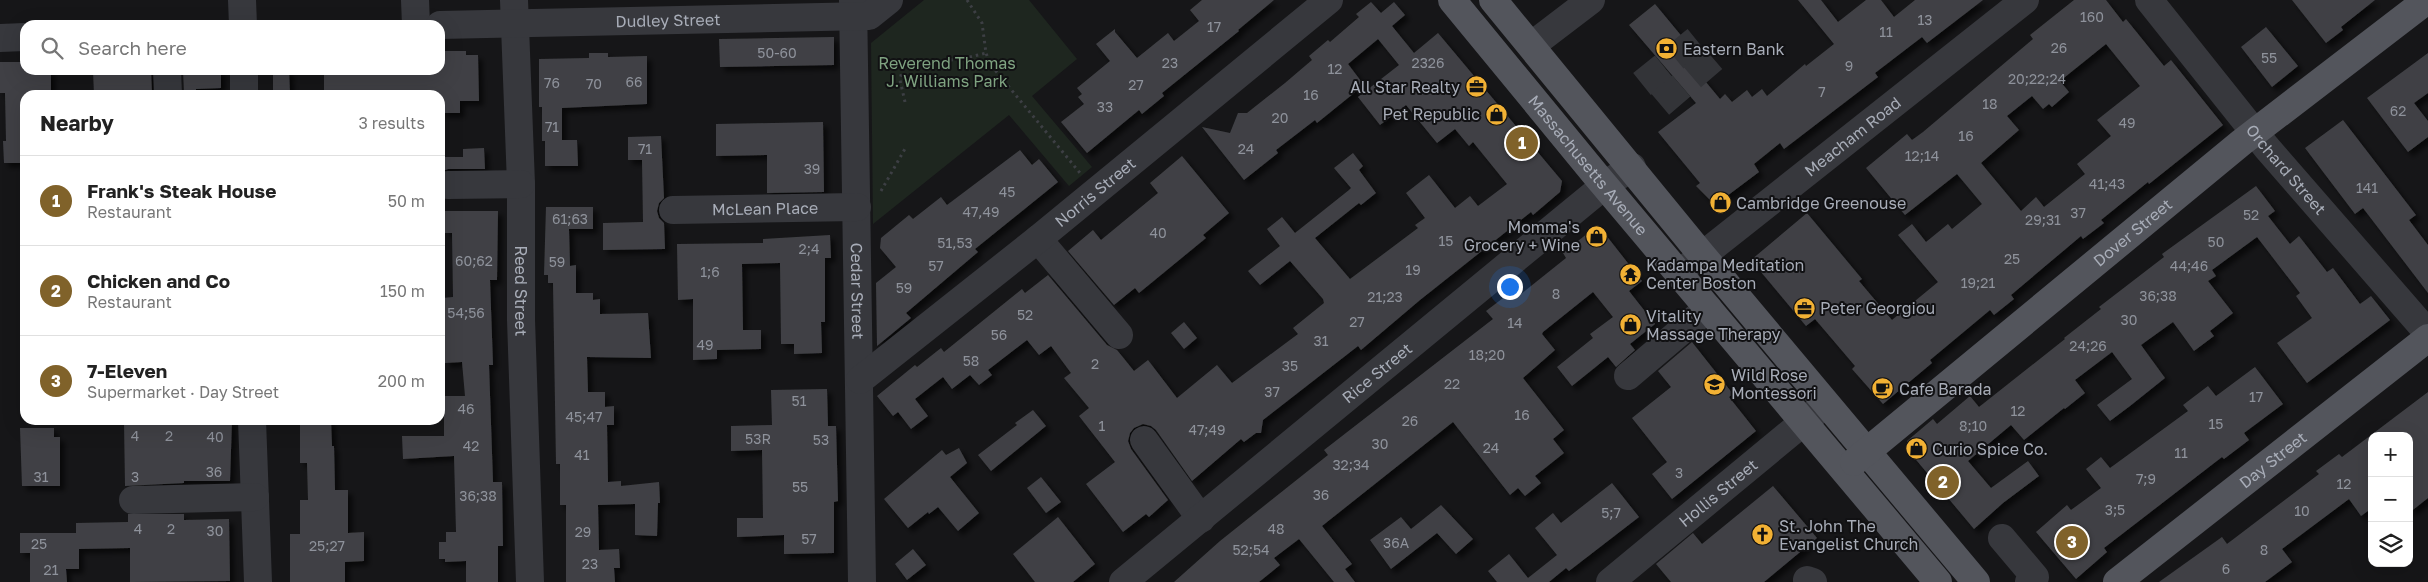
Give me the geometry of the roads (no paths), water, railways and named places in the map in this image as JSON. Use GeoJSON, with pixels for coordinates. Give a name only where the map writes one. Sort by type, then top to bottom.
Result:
{"type":"FeatureCollection","features":[{"type":"Feature","properties":{"kind":"main road","name":"Massachusetts Avenue"},"geometry":{"type":"LineString","coordinates":[[1452,0],[1604,185],[1680,273],[1938,582]]}},
{"type":"Feature","properties":{"kind":"main road","name":"Massachusetts Avenue"},"geometry":{"type":"LineString","coordinates":[[1493,0],[1632,167],[1702,255],[1976,582]]}},
{"type":"Feature","properties":{"kind":"main road","name":"Dover Street"},"geometry":{"type":"LineString","coordinates":[[1844,470],[2255,133],[2426,0]]}},
{"type":"Feature","properties":{"kind":"main road","name":"Day Street"},"geometry":{"type":"LineString","coordinates":[[2116,582],[2428,338]]}},
{"type":"Feature","properties":{"kind":"street"},"geometry":{"type":"LineString","coordinates":[[242,0],[243,20]]}},
{"type":"Feature","properties":{"kind":"street"},"geometry":{"type":"LineString","coordinates":[[415,0],[416,20]]}},
{"type":"Feature","properties":{"kind":"street","name":"Dudley Street"},"geometry":{"type":"LineString","coordinates":[[445,24],[514,11],[853,8],[870,16],[890,0]]}},
{"type":"Feature","properties":{"kind":"street","name":"Norris Street"},"geometry":{"type":"LineString","coordinates":[[860,380],[1038,239],[1329,0]]}},
{"type":"Feature","properties":{"kind":"street"},"geometry":{"type":"LineString","coordinates":[[1532,45],[1591,0]]}},
{"type":"Feature","properties":{"kind":"street","name":"Orchard Street"},"geometry":{"type":"LineString","coordinates":[[2149,0],[2255,133],[2428,333]]}},
{"type":"Feature","properties":{"kind":"street","name":"Meacham Road"},"geometry":{"type":"LineString","coordinates":[[1680,273],[2020,2]]}},
{"type":"Feature","properties":{"kind":"street","name":"Cedar Street"},"geometry":{"type":"LineString","coordinates":[[853,8],[867,202],[860,380],[862,582]]}},
{"type":"Feature","properties":{"kind":"street","name":"Reed Street"},"geometry":{"type":"LineString","coordinates":[[514,11],[521,184],[522,320],[530,582]]}},
{"type":"Feature","properties":{"kind":"street"},"geometry":{"type":"LineString","coordinates":[[0,38],[20,37]]}},
{"type":"Feature","properties":{"kind":"street"},"geometry":{"type":"LineString","coordinates":[[167,75],[168,90]]}},
{"type":"Feature","properties":{"kind":"street"},"geometry":{"type":"LineString","coordinates":[[244,75],[244,90]]}},
{"type":"Feature","properties":{"kind":"street","name":"Rice Street"},"geometry":{"type":"LineString","coordinates":[[1123,582],[1604,185],[1632,167]]}},
{"type":"Feature","properties":{"kind":"street"},"geometry":{"type":"LineString","coordinates":[[448,185],[521,184]]}},
{"type":"Feature","properties":{"kind":"street","name":"McLean Place"},"geometry":{"type":"LineString","coordinates":[[673,210],[867,202]]}},
{"type":"Feature","properties":{"kind":"street"},"geometry":{"type":"LineString","coordinates":[[1038,239],[1119,336]]}},
{"type":"Feature","properties":{"kind":"street"},"geometry":{"type":"LineString","coordinates":[[1628,376],[1708,308]]}},
{"type":"Feature","properties":{"kind":"street","name":"Hollis Street"},"geometry":{"type":"LineString","coordinates":[[1610,582],[1827,403]]}},
{"type":"Feature","properties":{"kind":"street"},"geometry":{"type":"LineString","coordinates":[[252,425],[258,582]]}},
{"type":"Feature","properties":{"kind":"street"},"geometry":{"type":"LineString","coordinates":[[1144,440],[1200,519]]}},
{"type":"Feature","properties":{"kind":"street"},"geometry":{"type":"LineString","coordinates":[[133,500],[255,497]]}},
{"type":"Feature","properties":{"kind":"street"},"geometry":{"type":"LineString","coordinates":[[2002,538],[2035,578],[2029,582]]}},
{"type":"Feature","properties":{"kind":"tunnel"},"geometry":{"type":"LineString","coordinates":[[1642,84],[1700,37]]}},
{"type":"Feature","properties":{"kind":"tunnel"},"geometry":{"type":"LineString","coordinates":[[1660,104],[1716,56]]}},
{"type":"Feature","properties":{"kind":"place","name":"Eastern Bank"},"geometry":{"type":"Point","coordinates":[1667,49]}},
{"type":"Feature","properties":{"kind":"place","name":"All Star Realty"},"geometry":{"type":"Point","coordinates":[1476,87]}},
{"type":"Feature","properties":{"kind":"place","name":"Pet Republic"},"geometry":{"type":"Point","coordinates":[1496,114]}},
{"type":"Feature","properties":{"kind":"place","name":"Frank's Steak House"},"geometry":{"type":"Point","coordinates":[1522,143]}},
{"type":"Feature","properties":{"kind":"place","name":"Cambridge Greenouse"},"geometry":{"type":"Point","coordinates":[1720,203]}},
{"type":"Feature","properties":{"kind":"place","name":"Momma's Grocery + Wine"},"geometry":{"type":"Point","coordinates":[1596,236]}},
{"type":"Feature","properties":{"kind":"place","name":"Kadampa Meditation Center Boston"},"geometry":{"type":"Point","coordinates":[1630,274]}},
{"type":"Feature","properties":{"kind":"place","name":"Peter Georgiou"},"geometry":{"type":"Point","coordinates":[1804,308]}},
{"type":"Feature","properties":{"kind":"place","name":"Vitality Massage Therapy"},"geometry":{"type":"Point","coordinates":[1630,325]}},
{"type":"Feature","properties":{"kind":"place","name":"Wild Rose Montessori"},"geometry":{"type":"Point","coordinates":[1715,384]}},
{"type":"Feature","properties":{"kind":"place","name":"Cafe Barada"},"geometry":{"type":"Point","coordinates":[1883,389]}},
{"type":"Feature","properties":{"kind":"place","name":"Curio Spice Co."},"geometry":{"type":"Point","coordinates":[1916,449]}},
{"type":"Feature","properties":{"kind":"place","name":"Chicken and Co"},"geometry":{"type":"Point","coordinates":[1943,482]}},
{"type":"Feature","properties":{"kind":"place","name":"St. John The Evangelist Church"},"geometry":{"type":"Point","coordinates":[1763,535]}},
{"type":"Feature","properties":{"kind":"place","name":"7-Eleven"},"geometry":{"type":"Point","coordinates":[2072,542]}},
{"type":"Feature","properties":{"kind":"park label","name":"Reverend Thomas J. Williams Park"},"geometry":{"type":"Point","coordinates":[947,72]}}]}
